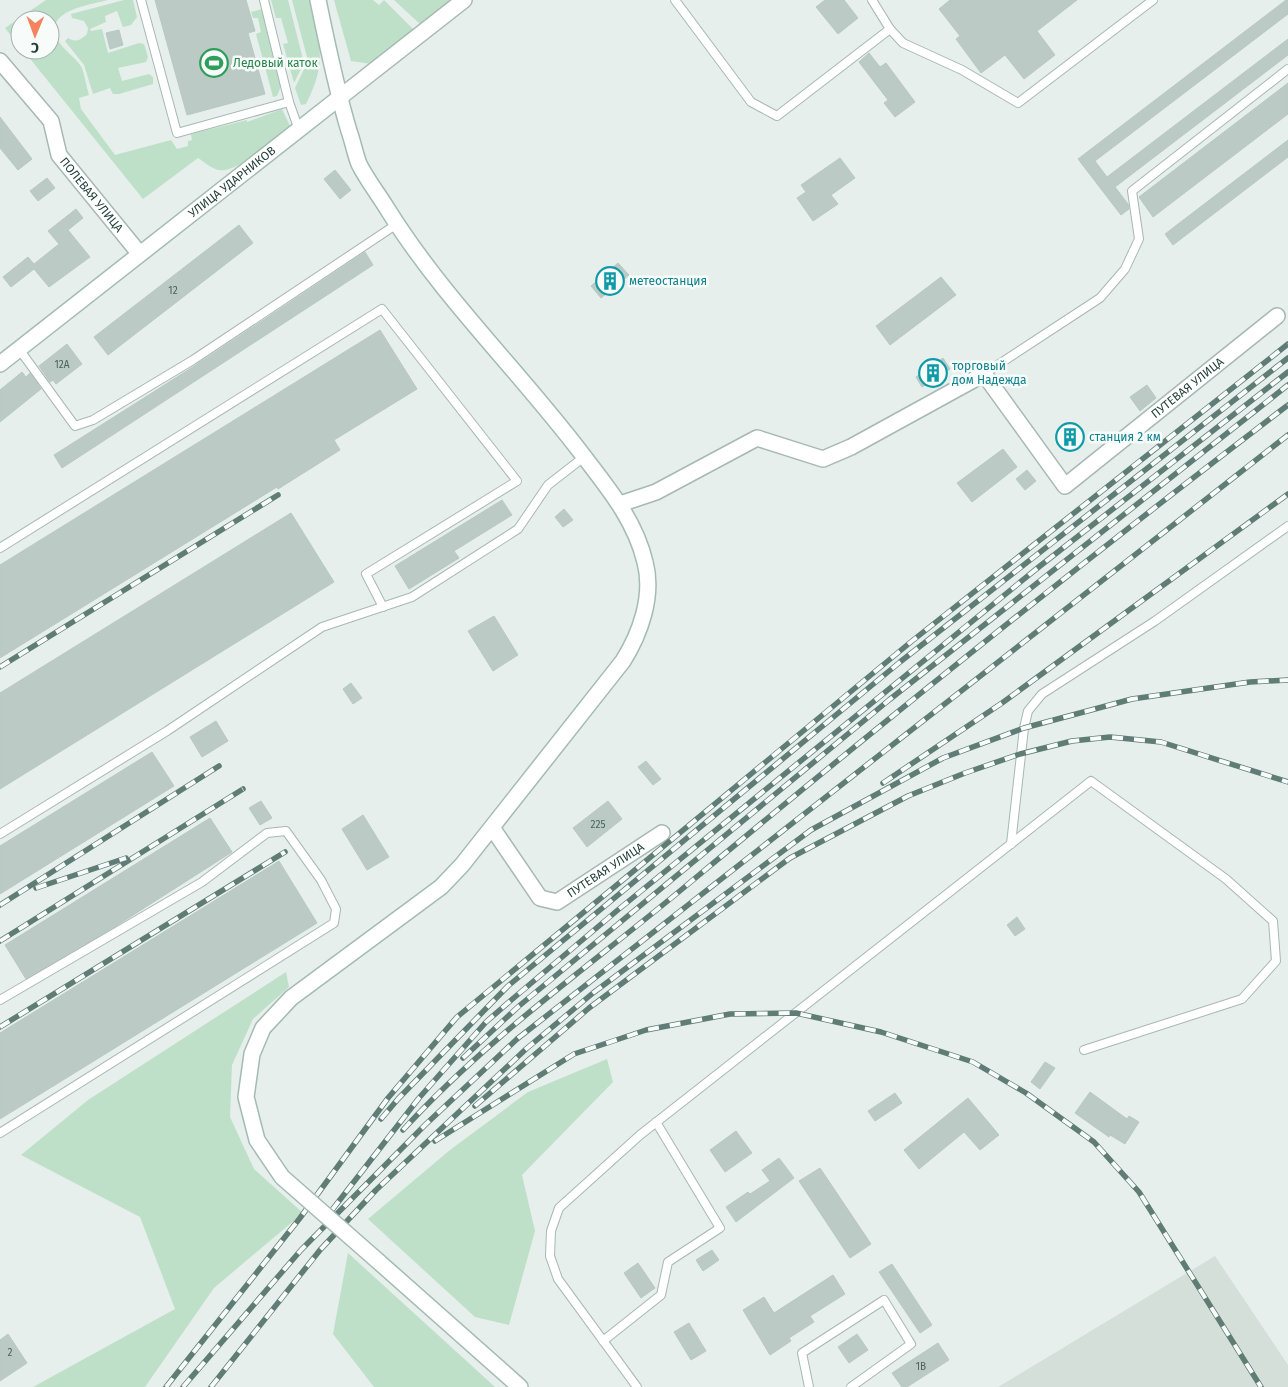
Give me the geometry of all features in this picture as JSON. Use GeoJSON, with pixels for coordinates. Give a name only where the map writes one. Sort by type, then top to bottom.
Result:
{"type":"FeatureCollection","features":[{"type":"Feature","properties":{"kind":"main road"},"geometry":{"type":"LineString","coordinates":[[318,0],[339,98],[360,164],[397,224],[433,274],[553,416],[620,504],[636,533],[646,564],[646,606],[639,630],[623,661],[493,828],[441,887],[291,998],[263,1028],[252,1054],[246,1097],[257,1140],[282,1177],[520,1387]]}},
{"type":"Feature","properties":{"kind":"main road","name":"УЛИЦА УДАРНИКОВ"},"geometry":{"type":"LineString","coordinates":[[0,364],[464,0]]}},
{"type":"Feature","properties":{"kind":"main road","name":"ПОЛЕВАЯ УЛИЦА"},"geometry":{"type":"LineString","coordinates":[[0,61],[51,121],[59,155],[139,254]]}},
{"type":"Feature","properties":{"kind":"main road","name":"ПУТЕВАЯ УЛИЦА"},"geometry":{"type":"LineString","coordinates":[[984,374],[1065,486],[1277,316]]}},
{"type":"Feature","properties":{"kind":"main road"},"geometry":{"type":"LineString","coordinates":[[620,504],[656,492],[757,438],[823,459],[851,447],[984,374]]}},
{"type":"Feature","properties":{"kind":"main road","name":"ПУТЕВАЯ УЛИЦА"},"geometry":{"type":"LineString","coordinates":[[493,828],[540,898],[557,902],[662,833]]}},
{"type":"Feature","properties":{"kind":"lane"},"geometry":{"type":"LineString","coordinates":[[141,0],[177,133],[289,102]]}},
{"type":"Feature","properties":{"kind":"lane"},"geometry":{"type":"LineString","coordinates":[[264,0],[289,102],[299,130]]}},
{"type":"Feature","properties":{"kind":"lane"},"geometry":{"type":"LineString","coordinates":[[675,0],[751,102],[777,116],[890,28]]}},
{"type":"Feature","properties":{"kind":"lane"},"geometry":{"type":"LineString","coordinates":[[872,0],[890,28],[904,43],[962,70],[1018,103],[1152,0]]}},
{"type":"Feature","properties":{"kind":"lane"},"geometry":{"type":"LineString","coordinates":[[984,374],[1100,298],[1125,269],[1139,239],[1132,191],[1288,69]]}},
{"type":"Feature","properties":{"kind":"lane"},"geometry":{"type":"LineString","coordinates":[[19,349],[75,426],[93,420],[193,360],[397,224]]}},
{"type":"Feature","properties":{"kind":"lane"},"geometry":{"type":"LineString","coordinates":[[0,548],[382,309],[517,481],[366,574],[383,607]]}},
{"type":"Feature","properties":{"kind":"lane"},"geometry":{"type":"LineString","coordinates":[[0,834],[167,731],[322,627],[412,597],[518,529],[548,485],[584,457]]}},
{"type":"Feature","properties":{"kind":"lane"},"geometry":{"type":"LineString","coordinates":[[1011,844],[1024,728],[1028,711],[1042,694],[1155,621],[1288,526]]}},
{"type":"Feature","properties":{"kind":"lane"},"geometry":{"type":"LineString","coordinates":[[637,1387],[558,1279],[550,1256],[551,1231],[559,1208],[656,1122],[1091,781],[1226,879],[1273,921],[1276,961],[1242,999],[1084,1050]]}},
{"type":"Feature","properties":{"kind":"lane"},"geometry":{"type":"LineString","coordinates":[[0,1133],[334,924],[336,909],[321,880],[286,831],[267,833],[202,882],[1,998]]}},
{"type":"Feature","properties":{"kind":"lane"},"geometry":{"type":"LineString","coordinates":[[603,1341],[661,1295],[668,1262],[720,1228],[656,1122]]}},
{"type":"Feature","properties":{"kind":"lane"},"geometry":{"type":"LineString","coordinates":[[810,1387],[802,1353],[884,1300],[911,1344],[851,1387]]}},
{"type":"Feature","properties":{"kind":"shaded area"},"geometry":{"type":"Polygon","coordinates":[[[1215,1256],[1288,1365],[1288,1387],[998,1387],[1215,1256]]]}},
{"type":"Feature","properties":{"kind":"green space"},"geometry":{"type":"Polygon","coordinates":[[[46,0],[108,0],[71,10],[60,18],[60,10],[31,10],[46,0]]]}},
{"type":"Feature","properties":{"kind":"green space"},"geometry":{"type":"Polygon","coordinates":[[[124,0],[133,0],[137,17],[131,25],[123,27],[117,11],[105,16],[106,22],[90,29],[91,31],[102,29],[108,53],[139,43],[144,44],[148,57],[146,62],[118,68],[122,81],[149,74],[153,77],[153,84],[119,94],[113,94],[110,88],[93,94],[84,65],[65,41],[68,38],[78,40],[87,34],[88,28],[84,21],[72,18],[71,14],[124,0]]]}},
{"type":"Feature","properties":{"kind":"green space"},"geometry":{"type":"Polygon","coordinates":[[[271,0],[288,0],[304,63],[294,83],[283,44],[288,43],[281,18],[276,18],[271,0]]]}},
{"type":"Feature","properties":{"kind":"green space"},"geometry":{"type":"Polygon","coordinates":[[[292,0],[309,0],[320,52],[320,64],[313,89],[306,104],[301,105],[295,88],[308,61],[292,0]]]}},
{"type":"Feature","properties":{"kind":"green space"},"geometry":{"type":"Polygon","coordinates":[[[334,0],[373,0],[379,5],[384,0],[414,30],[372,64],[351,61],[334,0]]]}},
{"type":"Feature","properties":{"kind":"green space"},"geometry":{"type":"Polygon","coordinates":[[[394,0],[452,0],[420,24],[394,0]]]}},
{"type":"Feature","properties":{"kind":"green space"},"geometry":{"type":"Polygon","coordinates":[[[262,9],[281,86],[277,96],[273,97],[256,34],[261,32],[258,18],[253,18],[251,12],[262,9]]]}},
{"type":"Feature","properties":{"kind":"green space"},"geometry":{"type":"Polygon","coordinates":[[[10,25],[10,34],[5,28],[10,25]]]}},
{"type":"Feature","properties":{"kind":"green space"},"geometry":{"type":"Polygon","coordinates":[[[60,43],[79,64],[83,71],[89,95],[79,98],[81,109],[115,155],[171,140],[177,149],[188,146],[188,141],[192,140],[191,134],[247,120],[247,122],[282,109],[290,126],[256,154],[235,167],[226,170],[218,170],[198,158],[143,199],[31,60],[60,60],[60,43]]]}},
{"type":"Feature","properties":{"kind":"green space"},"geometry":{"type":"Polygon","coordinates":[[[286,972],[289,987],[253,1019],[232,1065],[230,1117],[254,1169],[303,1213],[214,1288],[145,1387],[33,1387],[175,1309],[140,1217],[21,1155],[88,1100],[286,972]]]}},
{"type":"Feature","properties":{"kind":"green space"},"geometry":{"type":"Polygon","coordinates":[[[607,1059],[613,1082],[522,1175],[535,1231],[509,1325],[475,1317],[368,1219],[450,1150],[528,1092],[607,1059]]]}},
{"type":"Feature","properties":{"kind":"green space"},"geometry":{"type":"Polygon","coordinates":[[[348,1253],[495,1387],[374,1387],[333,1334],[348,1253]]]}},
{"type":"Feature","properties":{"kind":"building","name":"Ледовый каток"},"geometry":{"type":"Polygon","coordinates":[[[155,0],[246,0],[255,31],[248,33],[265,94],[187,115],[155,0]]]}},
{"type":"Feature","properties":{"kind":"building"},"geometry":{"type":"Polygon","coordinates":[[[825,0],[844,0],[858,18],[838,34],[816,7],[825,0]]]}},
{"type":"Feature","properties":{"kind":"building"},"geometry":{"type":"Polygon","coordinates":[[[950,0],[1077,0],[1037,31],[1055,55],[1024,79],[1005,55],[981,73],[956,39],[960,36],[939,9],[950,0]]]}},
{"type":"Feature","properties":{"kind":"building"},"geometry":{"type":"Polygon","coordinates":[[[1288,0],[1288,14],[1095,161],[1107,177],[1288,39],[1288,55],[1115,187],[1128,204],[1129,209],[1121,215],[1078,159],[1288,0]]]}},
{"type":"Feature","properties":{"kind":"building"},"geometry":{"type":"Polygon","coordinates":[[[119,30],[123,45],[110,49],[106,33],[119,30]]]}},
{"type":"Feature","properties":{"kind":"building"},"geometry":{"type":"Polygon","coordinates":[[[869,53],[880,67],[886,63],[915,102],[895,117],[884,103],[888,100],[859,62],[869,53]]]}},
{"type":"Feature","properties":{"kind":"building"},"geometry":{"type":"Polygon","coordinates":[[[1288,83],[1288,114],[1153,217],[1139,197],[1288,83]]]}},
{"type":"Feature","properties":{"kind":"building"},"geometry":{"type":"Polygon","coordinates":[[[0,117],[32,159],[18,170],[0,148],[0,117]]]}},
{"type":"Feature","properties":{"kind":"building"},"geometry":{"type":"Polygon","coordinates":[[[1288,140],[1288,157],[1173,245],[1165,234],[1288,140]]]}},
{"type":"Feature","properties":{"kind":"building"},"geometry":{"type":"Polygon","coordinates":[[[840,158],[855,178],[831,195],[838,204],[813,221],[797,198],[806,192],[801,185],[840,158]]]}},
{"type":"Feature","properties":{"kind":"building"},"geometry":{"type":"Polygon","coordinates":[[[335,170],[351,190],[340,199],[324,179],[335,170]]]}},
{"type":"Feature","properties":{"kind":"building"},"geometry":{"type":"Polygon","coordinates":[[[47,178],[55,188],[38,201],[30,191],[47,178]]]}},
{"type":"Feature","properties":{"kind":"building"},"geometry":{"type":"Polygon","coordinates":[[[76,209],[83,218],[68,230],[90,257],[49,287],[34,269],[11,287],[3,277],[28,257],[34,264],[59,244],[48,231],[76,209]]]}},
{"type":"Feature","properties":{"kind":"building"},"geometry":{"type":"Polygon","coordinates":[[[239,225],[253,243],[108,355],[94,337],[239,225]]]}},
{"type":"Feature","properties":{"kind":"building"},"geometry":{"type":"Polygon","coordinates":[[[365,252],[373,265],[62,468],[54,455],[196,365],[365,252]]]}},
{"type":"Feature","properties":{"kind":"building","name":"метеостанция"},"geometry":{"type":"Polygon","coordinates":[[[618,263],[629,275],[601,298],[591,286],[618,263]]]}},
{"type":"Feature","properties":{"kind":"building"},"geometry":{"type":"Polygon","coordinates":[[[941,277],[956,295],[890,345],[876,326],[941,277]]]}},
{"type":"Feature","properties":{"kind":"building"},"geometry":{"type":"Polygon","coordinates":[[[380,330],[417,389],[334,440],[340,450],[0,658],[0,565],[380,330]]]}},
{"type":"Feature","properties":{"kind":"building"},"geometry":{"type":"Polygon","coordinates":[[[67,344],[82,364],[56,384],[53,380],[50,382],[39,366],[67,344]]]}},
{"type":"Feature","properties":{"kind":"building","name":"торговый дом Надежда"},"geometry":{"type":"Polygon","coordinates":[[[943,358],[950,369],[922,387],[916,377],[943,358]]]}},
{"type":"Feature","properties":{"kind":"building"},"geometry":{"type":"Polygon","coordinates":[[[22,372],[26,377],[30,373],[41,389],[0,422],[0,390],[22,372]]]}},
{"type":"Feature","properties":{"kind":"building"},"geometry":{"type":"Polygon","coordinates":[[[1147,385],[1156,398],[1140,411],[1130,397],[1147,385]]]}},
{"type":"Feature","properties":{"kind":"building","name":"станция 2 км"},"geometry":{"type":"Polygon","coordinates":[[[1075,424],[1084,437],[1066,450],[1056,437],[1075,424]]]}},
{"type":"Feature","properties":{"kind":"building"},"geometry":{"type":"Polygon","coordinates":[[[1003,449],[1017,467],[972,502],[957,483],[1003,449]]]}},
{"type":"Feature","properties":{"kind":"building"},"geometry":{"type":"Polygon","coordinates":[[[1027,470],[1036,481],[1025,490],[1016,479],[1027,470]]]}},
{"type":"Feature","properties":{"kind":"building"},"geometry":{"type":"Polygon","coordinates":[[[502,500],[512,515],[454,551],[459,558],[409,589],[395,566],[502,500]]]}},
{"type":"Feature","properties":{"kind":"building"},"geometry":{"type":"Polygon","coordinates":[[[564,509],[573,520],[563,527],[555,517],[564,509]]]}},
{"type":"Feature","properties":{"kind":"building"},"geometry":{"type":"Polygon","coordinates":[[[291,513],[334,582],[0,789],[0,693],[291,513]]]}},
{"type":"Feature","properties":{"kind":"building"},"geometry":{"type":"Polygon","coordinates":[[[494,616],[518,655],[493,671],[468,631],[494,616]]]}},
{"type":"Feature","properties":{"kind":"building"},"geometry":{"type":"Polygon","coordinates":[[[351,683],[362,698],[353,704],[343,689],[351,683]]]}},
{"type":"Feature","properties":{"kind":"building"},"geometry":{"type":"Polygon","coordinates":[[[216,721],[228,741],[202,757],[190,737],[216,721]]]}},
{"type":"Feature","properties":{"kind":"building"},"geometry":{"type":"Polygon","coordinates":[[[152,752],[174,786],[0,894],[0,846],[152,752]]]}},
{"type":"Feature","properties":{"kind":"building"},"geometry":{"type":"Polygon","coordinates":[[[646,761],[661,779],[653,785],[638,767],[646,761]]]}},
{"type":"Feature","properties":{"kind":"building"},"geometry":{"type":"Polygon","coordinates":[[[261,801],[272,818],[260,825],[249,808],[261,801]]]}},
{"type":"Feature","properties":{"kind":"building"},"geometry":{"type":"Polygon","coordinates":[[[608,801],[622,819],[587,847],[573,828],[608,801]]]}},
{"type":"Feature","properties":{"kind":"building"},"geometry":{"type":"Polygon","coordinates":[[[363,815],[389,857],[367,870],[342,829],[363,815]]]}},
{"type":"Feature","properties":{"kind":"building"},"geometry":{"type":"Polygon","coordinates":[[[210,818],[232,852],[116,926],[26,979],[5,945],[210,818]]]}},
{"type":"Feature","properties":{"kind":"building"},"geometry":{"type":"Polygon","coordinates":[[[279,861],[317,923],[0,1119],[0,1033],[279,861]]]}},
{"type":"Feature","properties":{"kind":"building"},"geometry":{"type":"Polygon","coordinates":[[[1017,917],[1025,929],[1015,936],[1007,925],[1017,917]]]}},
{"type":"Feature","properties":{"kind":"building"},"geometry":{"type":"Polygon","coordinates":[[[1045,1062],[1055,1068],[1040,1089],[1031,1082],[1045,1062]]]}},
{"type":"Feature","properties":{"kind":"building"},"geometry":{"type":"Polygon","coordinates":[[[1090,1092],[1127,1119],[1129,1116],[1139,1122],[1125,1144],[1110,1135],[1109,1137],[1075,1113],[1090,1092]]]}},
{"type":"Feature","properties":{"kind":"building"},"geometry":{"type":"Polygon","coordinates":[[[895,1093],[902,1103],[875,1121],[868,1111],[895,1093]]]}},
{"type":"Feature","properties":{"kind":"building"},"geometry":{"type":"Polygon","coordinates":[[[968,1098],[999,1135],[980,1150],[964,1132],[919,1169],[904,1150],[968,1098]]]}},
{"type":"Feature","properties":{"kind":"building"},"geometry":{"type":"Polygon","coordinates":[[[736,1131],[752,1153],[725,1172],[710,1150],[736,1131]]]}},
{"type":"Feature","properties":{"kind":"building"},"geometry":{"type":"Polygon","coordinates":[[[779,1158],[794,1178],[736,1222],[726,1207],[748,1192],[750,1194],[770,1181],[762,1170],[779,1158]]]}},
{"type":"Feature","properties":{"kind":"building"},"geometry":{"type":"Polygon","coordinates":[[[820,1168],[871,1244],[850,1258],[799,1181],[820,1168]]]}},
{"type":"Feature","properties":{"kind":"building"},"geometry":{"type":"Polygon","coordinates":[[[712,1250],[719,1260],[703,1271],[696,1260],[712,1250]]]}},
{"type":"Feature","properties":{"kind":"building"},"geometry":{"type":"Polygon","coordinates":[[[638,1263],[655,1288],[641,1298],[624,1273],[638,1263]]]}},
{"type":"Feature","properties":{"kind":"building"},"geometry":{"type":"Polygon","coordinates":[[[892,1264],[932,1325],[920,1333],[879,1272],[892,1264]]]}},
{"type":"Feature","properties":{"kind":"building"},"geometry":{"type":"Polygon","coordinates":[[[833,1275],[845,1294],[810,1316],[814,1322],[789,1338],[791,1341],[770,1355],[743,1310],[764,1297],[774,1313],[833,1275]]]}},
{"type":"Feature","properties":{"kind":"building"},"geometry":{"type":"Polygon","coordinates":[[[689,1323],[706,1351],[691,1360],[674,1332],[689,1323]]]}},
{"type":"Feature","properties":{"kind":"building"},"geometry":{"type":"Polygon","coordinates":[[[8,1334],[27,1363],[0,1381],[0,1340],[8,1334]]]}},
{"type":"Feature","properties":{"kind":"building"},"geometry":{"type":"Polygon","coordinates":[[[857,1334],[868,1350],[849,1363],[838,1347],[857,1334]]]}},
{"type":"Feature","properties":{"kind":"building"},"geometry":{"type":"Polygon","coordinates":[[[938,1343],[949,1360],[907,1387],[902,1387],[892,1373],[938,1343]]]}},
{"type":"Feature","properties":{"kind":"railway"},"geometry":{"type":"LineString","coordinates":[[166,1387],[300,1218],[388,1098],[457,1017],[912,641],[1288,344]]}},
{"type":"Feature","properties":{"kind":"railway"},"geometry":{"type":"LineString","coordinates":[[381,1119],[398,1099],[508,986],[900,662],[1288,358]]}},
{"type":"Feature","properties":{"kind":"railway"},"geometry":{"type":"LineString","coordinates":[[332,1210],[419,1098],[486,1022],[619,909],[1040,566],[1288,372]]}},
{"type":"Feature","properties":{"kind":"railway"},"geometry":{"type":"LineString","coordinates":[[463,1058],[519,1006],[889,700],[1288,385]]}},
{"type":"Feature","properties":{"kind":"railway"},"geometry":{"type":"LineString","coordinates":[[403,1130],[468,1065],[538,1005],[982,644],[1288,405]]}},
{"type":"Feature","properties":{"kind":"railway"},"geometry":{"type":"LineString","coordinates":[[183,1387],[301,1250],[425,1125],[517,1039],[1288,435]]}},
{"type":"Feature","properties":{"kind":"railway"},"geometry":{"type":"LineString","coordinates":[[883,783],[1002,703],[1288,494]]}},
{"type":"Feature","properties":{"kind":"railway"},"geometry":{"type":"LineString","coordinates":[[0,667],[278,495]]}},
{"type":"Feature","properties":{"kind":"railway"},"geometry":{"type":"LineString","coordinates":[[211,1387],[320,1250],[376,1190],[526,1049],[593,993],[811,830],[943,758],[1024,728],[1132,699],[1250,682],[1288,680]]}},
{"type":"Feature","properties":{"kind":"railway"},"geometry":{"type":"LineString","coordinates":[[475,1106],[589,1008],[790,858],[908,796],[965,773],[1020,754],[1072,741],[1110,737],[1161,742],[1288,782]]}},
{"type":"Feature","properties":{"kind":"railway"},"geometry":{"type":"LineString","coordinates":[[0,905],[219,766]]}},
{"type":"Feature","properties":{"kind":"railway"},"geometry":{"type":"LineString","coordinates":[[0,941],[243,789]]}},
{"type":"Feature","properties":{"kind":"railway"},"geometry":{"type":"LineString","coordinates":[[0,1027],[285,852]]}},
{"type":"Feature","properties":{"kind":"railway"},"geometry":{"type":"LineString","coordinates":[[36,888],[126,858]]}},
{"type":"Feature","properties":{"kind":"railway"},"geometry":{"type":"LineString","coordinates":[[435,1141],[574,1054],[646,1030],[730,1014],[796,1013],[881,1032],[973,1062],[1026,1093],[1094,1142],[1139,1192],[1261,1387]]}},
{"type":"Feature","properties":{"kind":"place","name":"Ледовый каток"},"geometry":{"type":"Point","coordinates":[214,63]}},
{"type":"Feature","properties":{"kind":"place","name":"метеостанция"},"geometry":{"type":"Point","coordinates":[610,281]}},
{"type":"Feature","properties":{"kind":"place","name":"торговый дом Надежда"},"geometry":{"type":"Point","coordinates":[933,373]}},
{"type":"Feature","properties":{"kind":"place","name":"станция 2 км"},"geometry":{"type":"Point","coordinates":[1070,437]}}]}
